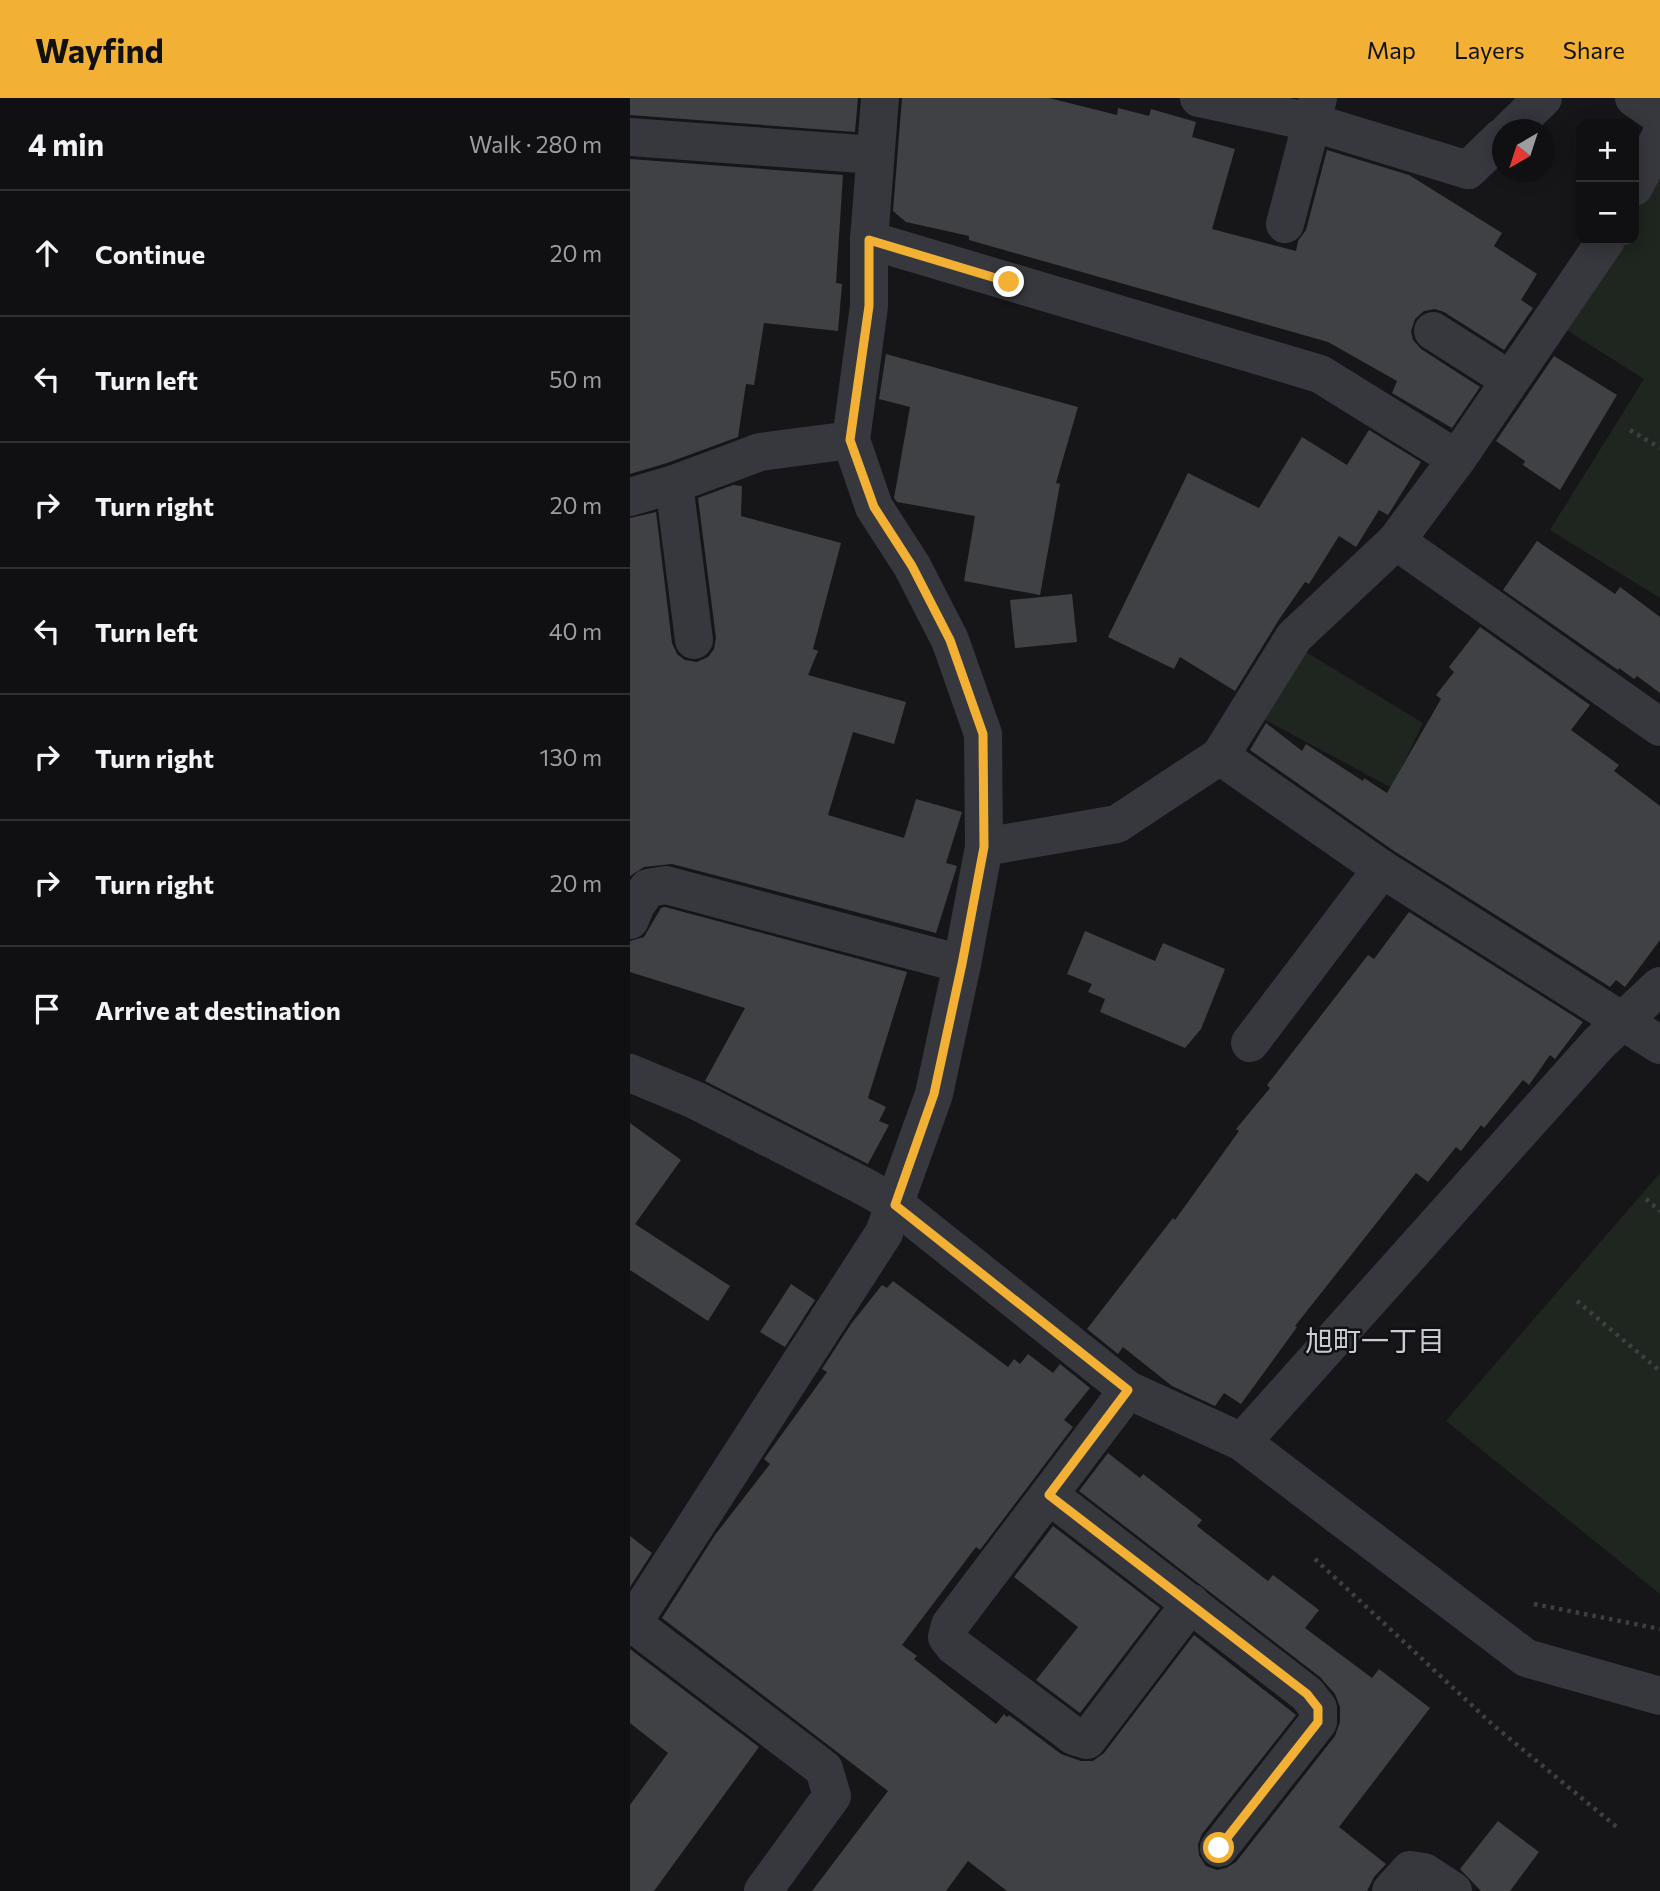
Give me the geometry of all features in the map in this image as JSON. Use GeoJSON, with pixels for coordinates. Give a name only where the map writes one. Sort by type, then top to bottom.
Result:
{"type":"FeatureCollection","features":[{"type":"Feature","properties":{"kind":"street"},"geometry":{"type":"LineString","coordinates":[[763,1891],[832,1796],[824,1769],[631,1625],[884,1233],[934,1094],[984,847],[983,734],[950,640],[912,566],[874,507],[850,440],[869,306],[869,240],[880,98]]}},
{"type":"Feature","properties":{"kind":"street"},"geometry":{"type":"LineString","coordinates":[[1199,98],[1314,110],[1468,170],[1492,147]]}},
{"type":"Feature","properties":{"kind":"street"},"geometry":{"type":"LineString","coordinates":[[1521,119],[1543,98]]}},
{"type":"Feature","properties":{"kind":"street"},"geometry":{"type":"LineString","coordinates":[[1634,98],[1660,116]]}},
{"type":"Feature","properties":{"kind":"street"},"geometry":{"type":"LineString","coordinates":[[1285,224],[1314,110]]}},
{"type":"Feature","properties":{"kind":"street"},"geometry":{"type":"LineString","coordinates":[[630,137],[875,155]]}},
{"type":"Feature","properties":{"kind":"street"},"geometry":{"type":"LineString","coordinates":[[1637,182],[1660,137]]}},
{"type":"Feature","properties":{"kind":"street"},"geometry":{"type":"LineString","coordinates":[[869,240],[1320,374],[1457,459]]}},
{"type":"Feature","properties":{"kind":"street"},"geometry":{"type":"LineString","coordinates":[[984,847],[1117,824],[1220,756],[1294,637],[1396,541],[1457,459],[1603,245]]}},
{"type":"Feature","properties":{"kind":"street"},"geometry":{"type":"LineString","coordinates":[[1433,331],[1510,380]]}},
{"type":"Feature","properties":{"kind":"street"},"geometry":{"type":"LineString","coordinates":[[630,497],[674,484],[760,452],[850,440]]}},
{"type":"Feature","properties":{"kind":"street"},"geometry":{"type":"LineString","coordinates":[[674,484],[694,640]]}},
{"type":"Feature","properties":{"kind":"street"},"geometry":{"type":"LineString","coordinates":[[1396,541],[1660,727]]}},
{"type":"Feature","properties":{"kind":"street"},"geometry":{"type":"LineString","coordinates":[[1220,756],[1382,869],[1660,1045]]}},
{"type":"Feature","properties":{"kind":"street"},"geometry":{"type":"LineString","coordinates":[[1251,1043],[1382,869]]}},
{"type":"Feature","properties":{"kind":"street"},"geometry":{"type":"LineString","coordinates":[[630,920],[636,905],[648,888],[666,885],[962,964]]}},
{"type":"Feature","properties":{"kind":"street"},"geometry":{"type":"LineString","coordinates":[[1242,1442],[1600,1043],[1660,986]]}},
{"type":"Feature","properties":{"kind":"street"},"geometry":{"type":"LineString","coordinates":[[630,1073],[695,1100],[895,1205],[1128,1390],[1242,1442],[1526,1658],[1660,1696]]}},
{"type":"Feature","properties":{"kind":"street"},"geometry":{"type":"LineString","coordinates":[[1128,1390],[950,1625],[947,1637],[954,1646],[1074,1736],[1087,1740],[1191,1604]]}},
{"type":"Feature","properties":{"kind":"street"},"geometry":{"type":"LineString","coordinates":[[1049,1495],[1307,1694],[1318,1708],[1318,1722],[1219,1848]]}},
{"type":"Feature","properties":{"kind":"street"},"geometry":{"type":"LineString","coordinates":[[1391,1891],[1410,1870],[1424,1872],[1453,1891]]}},
{"type":"Feature","properties":{"kind":"path"},"geometry":{"type":"LineString","coordinates":[[1630,430],[1660,448]]}},
{"type":"Feature","properties":{"kind":"path"},"geometry":{"type":"LineString","coordinates":[[1646,1199],[1660,1211]]}},
{"type":"Feature","properties":{"kind":"path"},"geometry":{"type":"LineString","coordinates":[[1577,1301],[1660,1371]]}},
{"type":"Feature","properties":{"kind":"path"},"geometry":{"type":"LineString","coordinates":[[1312,1556],[1493,1724],[1618,1828]]}},
{"type":"Feature","properties":{"kind":"path"},"geometry":{"type":"LineString","coordinates":[[1527,1603],[1660,1629]]}},
{"type":"Feature","properties":{"kind":"shaded area"},"geometry":{"type":"Polygon","coordinates":[[[1660,169],[1660,598],[1550,530],[1644,379],[1562,327],[1613,245],[1639,245],[1639,203],[1660,169]]]}},
{"type":"Feature","properties":{"kind":"shaded area"},"geometry":{"type":"Polygon","coordinates":[[[1301,649],[1423,723],[1392,788],[1256,715],[1301,649]]]}},
{"type":"Feature","properties":{"kind":"shaded area"},"geometry":{"type":"Polygon","coordinates":[[[1660,1173],[1660,1594],[1446,1421],[1660,1173]]]}},
{"type":"Feature","properties":{"kind":"building"},"geometry":{"type":"Polygon","coordinates":[[[630,98],[858,98],[855,132],[630,115],[630,98]]]}},
{"type":"Feature","properties":{"kind":"building"},"geometry":{"type":"Polygon","coordinates":[[[902,98],[1049,98],[1117,115],[1118,108],[1149,116],[1151,109],[1196,122],[1192,137],[1235,149],[1212,229],[1296,251],[1298,241],[1306,230],[1327,150],[1409,175],[1502,233],[1494,246],[1537,274],[1521,300],[1533,308],[1504,350],[1444,312],[1435,309],[1424,311],[1415,319],[1411,331],[1413,340],[1421,349],[1480,387],[1452,428],[1392,393],[1397,381],[1328,342],[969,240],[969,236],[906,222],[893,211],[902,98]]]}},
{"type":"Feature","properties":{"kind":"building"},"geometry":{"type":"Polygon","coordinates":[[[630,159],[843,175],[836,283],[842,284],[838,331],[764,323],[754,385],[746,384],[738,437],[630,474],[630,159]]]}},
{"type":"Feature","properties":{"kind":"building"},"geometry":{"type":"Polygon","coordinates":[[[886,354],[1078,407],[1056,483],[1060,484],[1040,595],[964,581],[975,516],[897,502],[894,498],[910,407],[879,399],[886,354]]]}},
{"type":"Feature","properties":{"kind":"building"},"geometry":{"type":"Polygon","coordinates":[[[1554,356],[1617,395],[1560,490],[1523,465],[1525,461],[1496,441],[1554,356]]]}},
{"type":"Feature","properties":{"kind":"building"},"geometry":{"type":"Polygon","coordinates":[[[1369,430],[1421,462],[1388,515],[1379,510],[1356,547],[1339,536],[1309,584],[1305,582],[1280,618],[1235,691],[1180,657],[1174,669],[1108,637],[1188,473],[1259,508],[1302,437],[1347,465],[1369,430]]]}},
{"type":"Feature","properties":{"kind":"building"},"geometry":{"type":"Polygon","coordinates":[[[733,485],[742,486],[741,516],[841,543],[813,649],[818,651],[808,675],[906,702],[894,744],[853,732],[828,815],[904,838],[916,799],[962,812],[946,863],[957,866],[936,933],[672,864],[644,867],[630,876],[630,518],[656,512],[672,643],[677,654],[685,660],[697,662],[708,657],[714,649],[716,638],[698,498],[733,485]]]}},
{"type":"Feature","properties":{"kind":"building"},"geometry":{"type":"Polygon","coordinates":[[[1537,541],[1615,594],[1620,587],[1660,617],[1660,693],[1637,676],[1634,679],[1619,668],[1618,670],[1503,590],[1537,541]]]}},
{"type":"Feature","properties":{"kind":"building"},"geometry":{"type":"Polygon","coordinates":[[[1072,594],[1077,642],[1015,648],[1010,600],[1072,594]]]}},
{"type":"Feature","properties":{"kind":"building"},"geometry":{"type":"Polygon","coordinates":[[[1480,627],[1590,705],[1571,730],[1619,765],[1614,771],[1660,806],[1660,940],[1625,987],[1616,980],[1610,987],[1394,851],[1250,750],[1266,723],[1302,751],[1306,744],[1363,781],[1364,778],[1387,793],[1441,699],[1436,695],[1454,672],[1449,667],[1480,627]]]}},
{"type":"Feature","properties":{"kind":"building"},"geometry":{"type":"Polygon","coordinates":[[[661,908],[907,972],[868,1098],[886,1107],[879,1121],[889,1125],[868,1164],[705,1081],[745,1008],[630,972],[630,941],[644,937],[661,908]]]}},
{"type":"Feature","properties":{"kind":"building"},"geometry":{"type":"Polygon","coordinates":[[[1409,912],[1583,1022],[1555,1059],[1550,1055],[1529,1085],[1523,1080],[1484,1128],[1481,1125],[1461,1151],[1456,1147],[1428,1182],[1416,1173],[1295,1326],[1297,1327],[1241,1404],[1224,1393],[1215,1406],[1172,1386],[1123,1347],[1118,1354],[1087,1329],[1173,1218],[1175,1220],[1239,1131],[1236,1129],[1270,1088],[1267,1085],[1368,955],[1374,959],[1409,912]]]}},
{"type":"Feature","properties":{"kind":"building"},"geometry":{"type":"Polygon","coordinates":[[[1085,931],[1155,961],[1163,943],[1225,969],[1201,1029],[1185,1048],[1100,1012],[1105,999],[1088,992],[1092,984],[1067,974],[1085,931]]]}},
{"type":"Feature","properties":{"kind":"building"},"geometry":{"type":"Polygon","coordinates":[[[630,1123],[681,1160],[635,1224],[730,1286],[708,1321],[630,1270],[630,1123]]]}},
{"type":"Feature","properties":{"kind":"building"},"geometry":{"type":"Polygon","coordinates":[[[893,1281],[1008,1367],[1014,1359],[1020,1364],[1028,1354],[1053,1373],[1060,1364],[1090,1388],[1064,1420],[1073,1427],[980,1550],[976,1547],[902,1645],[917,1656],[914,1659],[996,1724],[1004,1714],[1007,1717],[1009,1715],[1061,1754],[1081,1761],[1093,1761],[1104,1753],[1194,1635],[1296,1715],[1202,1834],[1198,1844],[1199,1855],[1206,1866],[1217,1870],[1236,1862],[1335,1736],[1340,1722],[1340,1707],[1335,1694],[1320,1677],[1079,1491],[1108,1453],[1140,1478],[1143,1474],[1202,1520],[1197,1526],[1268,1581],[1273,1575],[1319,1610],[1305,1628],[1372,1678],[1379,1669],[1430,1708],[1339,1827],[1386,1864],[1374,1877],[1367,1891],[1007,1891],[968,1861],[946,1891],[812,1891],[888,1791],[662,1618],[715,1535],[770,1464],[764,1459],[827,1372],[822,1369],[851,1324],[882,1285],[887,1288],[893,1281]]]}},
{"type":"Feature","properties":{"kind":"building"},"geometry":{"type":"Polygon","coordinates":[[[791,1284],[815,1300],[785,1347],[760,1332],[791,1284]]]}},
{"type":"Feature","properties":{"kind":"building"},"geometry":{"type":"Polygon","coordinates":[[[1053,1526],[1160,1608],[1080,1713],[1036,1680],[1078,1627],[1014,1577],[1053,1526]]]}},
{"type":"Feature","properties":{"kind":"building"},"geometry":{"type":"Polygon","coordinates":[[[630,1536],[652,1553],[630,1587],[630,1536]]]}},
{"type":"Feature","properties":{"kind":"building"},"geometry":{"type":"Polygon","coordinates":[[[630,1649],[759,1747],[654,1891],[630,1891],[630,1805],[668,1753],[630,1723],[630,1649]]]}},
{"type":"Feature","properties":{"kind":"building"},"geometry":{"type":"Polygon","coordinates":[[[1498,1821],[1539,1852],[1510,1891],[1481,1891],[1460,1869],[1498,1821]]]}},
{"type":"Feature","properties":{"kind":"district","name":"旭町一丁目"},"geometry":{"type":"Point","coordinates":[1375,1341]}},
{"type":"Feature","properties":{"kind":"route"},"geometry":{"type":"LineString","coordinates":[[1009,282],[869,240],[869,306],[850,440],[874,507],[912,566],[950,640],[983,734],[984,847],[934,1094],[895,1205],[1128,1390],[1049,1495],[1307,1694],[1318,1708],[1318,1722],[1219,1848]]}}]}
